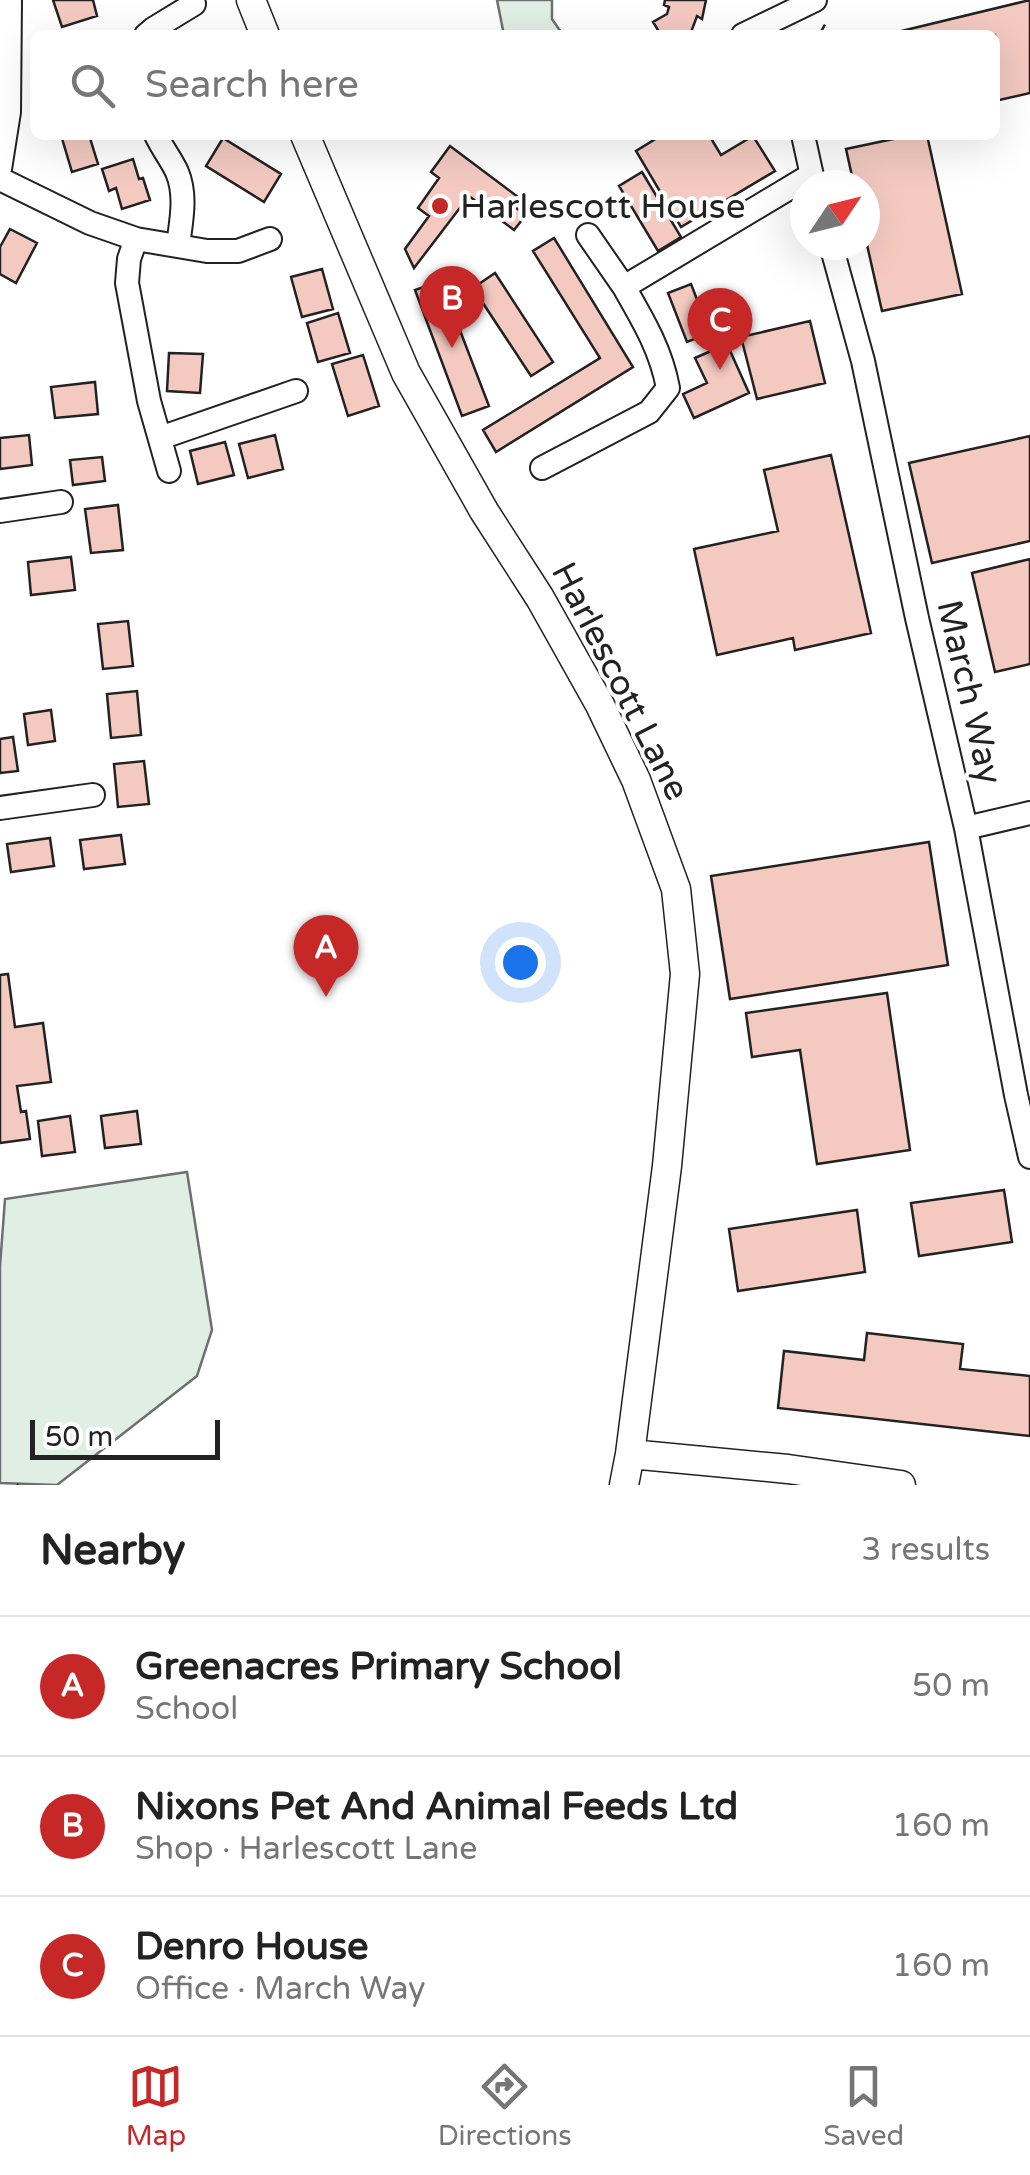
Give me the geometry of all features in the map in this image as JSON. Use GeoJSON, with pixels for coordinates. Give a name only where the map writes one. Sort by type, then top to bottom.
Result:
{"type":"FeatureCollection","features":[{"type":"Feature","properties":{"kind":"street"},"geometry":{"type":"LineString","coordinates":[[0,169],[9,112],[10,0]]}},
{"type":"Feature","properties":{"kind":"street"},"geometry":{"type":"LineString","coordinates":[[250,0],[263,30]]}},
{"type":"Feature","properties":{"kind":"street"},"geometry":{"type":"LineString","coordinates":[[754,0],[768,29],[815,0]]}},
{"type":"Feature","properties":{"kind":"street"},"geometry":{"type":"LineString","coordinates":[[152,30],[194,4]]}},
{"type":"Feature","properties":{"kind":"street"},"geometry":{"type":"LineString","coordinates":[[159,140],[182,189],[178,246]]}},
{"type":"Feature","properties":{"kind":"street","name":"Harlescott Lane"},"geometry":{"type":"LineString","coordinates":[[307,140],[406,374],[600,705],[636,780],[676,888],[686,974],[667,1166],[624,1485]]}},
{"type":"Feature","properties":{"kind":"street"},"geometry":{"type":"LineString","coordinates":[[804,140],[811,170]]}},
{"type":"Feature","properties":{"kind":"street"},"geometry":{"type":"LineString","coordinates":[[0,179],[90,223],[136,238],[207,252],[238,251],[270,240]]}},
{"type":"Feature","properties":{"kind":"street"},"geometry":{"type":"LineString","coordinates":[[624,286],[790,193]]}},
{"type":"Feature","properties":{"kind":"street"},"geometry":{"type":"LineString","coordinates":[[542,468],[649,412],[668,388],[656,342],[624,286],[588,235]]}},
{"type":"Feature","properties":{"kind":"street"},"geometry":{"type":"LineString","coordinates":[[136,238],[127,283],[149,401],[170,471]]}},
{"type":"Feature","properties":{"kind":"street","name":"March Way"},"geometry":{"type":"LineString","coordinates":[[835,260],[864,361],[917,618],[966,828],[1030,1157]]}},
{"type":"Feature","properties":{"kind":"street"},"geometry":{"type":"LineString","coordinates":[[160,438],[296,391]]}},
{"type":"Feature","properties":{"kind":"street"},"geometry":{"type":"LineString","coordinates":[[0,512],[61,502]]}},
{"type":"Feature","properties":{"kind":"street"},"geometry":{"type":"LineString","coordinates":[[0,808],[93,795]]}},
{"type":"Feature","properties":{"kind":"street"},"geometry":{"type":"LineString","coordinates":[[966,828],[1030,812]]}},
{"type":"Feature","properties":{"kind":"street"},"geometry":{"type":"LineString","coordinates":[[630,1454],[788,1469],[901,1485]]}},
{"type":"Feature","properties":{"kind":"green space"},"geometry":{"type":"Polygon","coordinates":[[[497,0],[552,0],[552,19],[560,30],[503,30],[497,0]]]}},
{"type":"Feature","properties":{"kind":"green space"},"geometry":{"type":"Polygon","coordinates":[[[187,1172],[212,1330],[197,1376],[57,1485],[0,1483],[0,1266],[5,1199],[187,1172]]]}},
{"type":"Feature","properties":{"kind":"building"},"geometry":{"type":"Polygon","coordinates":[[[53,0],[93,0],[97,16],[62,27],[53,0]]]}},
{"type":"Feature","properties":{"kind":"building"},"geometry":{"type":"Polygon","coordinates":[[[665,0],[706,0],[702,19],[697,16],[692,30],[658,30],[653,22],[667,14],[669,7],[664,5],[665,0]]]}},
{"type":"Feature","properties":{"kind":"building"},"geometry":{"type":"Polygon","coordinates":[[[1030,0],[1030,93],[1000,100],[1000,30],[906,30],[1030,0]]]}},
{"type":"Feature","properties":{"kind":"building"},"geometry":{"type":"Polygon","coordinates":[[[62,140],[91,140],[98,164],[72,172],[62,140]]]}},
{"type":"Feature","properties":{"kind":"building"},"geometry":{"type":"Polygon","coordinates":[[[222,140],[226,140],[281,174],[264,202],[206,166],[222,140]]]}},
{"type":"Feature","properties":{"kind":"building"},"geometry":{"type":"Polygon","coordinates":[[[654,140],[712,140],[721,155],[746,140],[756,140],[775,171],[681,227],[636,151],[654,140]]]}},
{"type":"Feature","properties":{"kind":"building"},"geometry":{"type":"Polygon","coordinates":[[[888,140],[928,140],[962,294],[882,311],[870,260],[880,260],[880,170],[851,170],[846,149],[888,140]]]}},
{"type":"Feature","properties":{"kind":"building","name":"Harlescott House"},"geometry":{"type":"Polygon","coordinates":[[[450,146],[518,197],[512,205],[526,215],[514,230],[469,196],[414,268],[405,249],[429,216],[418,208],[439,178],[431,172],[450,146]]]}},
{"type":"Feature","properties":{"kind":"building"},"geometry":{"type":"Polygon","coordinates":[[[133,159],[150,200],[122,209],[116,188],[109,191],[102,169],[133,159]]]}},
{"type":"Feature","properties":{"kind":"building"},"geometry":{"type":"Polygon","coordinates":[[[642,172],[681,237],[658,251],[619,186],[642,172]]]}},
{"type":"Feature","properties":{"kind":"building"},"geometry":{"type":"Polygon","coordinates":[[[10,229],[37,243],[16,283],[0,274],[0,247],[10,229]]]}},
{"type":"Feature","properties":{"kind":"building"},"geometry":{"type":"Polygon","coordinates":[[[554,238],[633,367],[496,452],[483,430],[600,358],[533,251],[554,238]]]}},
{"type":"Feature","properties":{"kind":"building"},"geometry":{"type":"Polygon","coordinates":[[[322,269],[333,309],[302,317],[291,277],[322,269]]]}},
{"type":"Feature","properties":{"kind":"building"},"geometry":{"type":"Polygon","coordinates":[[[495,273],[553,362],[531,376],[473,288],[495,273]]]}},
{"type":"Feature","properties":{"kind":"building"},"geometry":{"type":"Polygon","coordinates":[[[441,281],[489,406],[462,416],[415,290],[441,281]]]}},
{"type":"Feature","properties":{"kind":"building"},"geometry":{"type":"Polygon","coordinates":[[[691,284],[710,333],[687,342],[668,293],[691,284]]]}},
{"type":"Feature","properties":{"kind":"building"},"geometry":{"type":"Polygon","coordinates":[[[338,313],[350,353],[318,362],[307,323],[338,313]]]}},
{"type":"Feature","properties":{"kind":"building"},"geometry":{"type":"Polygon","coordinates":[[[810,321],[825,383],[757,399],[741,337],[810,321]]]}},
{"type":"Feature","properties":{"kind":"building"},"geometry":{"type":"Polygon","coordinates":[[[727,344],[749,393],[694,418],[683,394],[707,383],[695,358],[727,344]]]}},
{"type":"Feature","properties":{"kind":"building"},"geometry":{"type":"Polygon","coordinates":[[[169,353],[203,354],[200,393],[167,391],[169,353]]]}},
{"type":"Feature","properties":{"kind":"building"},"geometry":{"type":"Polygon","coordinates":[[[363,355],[379,406],[348,416],[332,364],[363,355]]]}},
{"type":"Feature","properties":{"kind":"building"},"geometry":{"type":"Polygon","coordinates":[[[95,382],[98,414],[55,418],[51,387],[95,382]]]}},
{"type":"Feature","properties":{"kind":"building"},"geometry":{"type":"Polygon","coordinates":[[[29,435],[32,465],[0,469],[0,438],[29,435]]]}},
{"type":"Feature","properties":{"kind":"building"},"geometry":{"type":"Polygon","coordinates":[[[275,435],[283,469],[248,478],[239,444],[275,435]]]}},
{"type":"Feature","properties":{"kind":"building"},"geometry":{"type":"Polygon","coordinates":[[[1030,436],[1030,541],[932,563],[909,463],[1030,436]]]}},
{"type":"Feature","properties":{"kind":"building"},"geometry":{"type":"Polygon","coordinates":[[[225,442],[234,475],[198,484],[190,451],[225,442]]]}},
{"type":"Feature","properties":{"kind":"building"},"geometry":{"type":"Polygon","coordinates":[[[831,455],[871,633],[795,650],[793,638],[717,655],[694,549],[778,531],[764,470],[831,455]]]}},
{"type":"Feature","properties":{"kind":"building"},"geometry":{"type":"Polygon","coordinates":[[[102,457],[105,481],[73,485],[70,460],[102,457]]]}},
{"type":"Feature","properties":{"kind":"building"},"geometry":{"type":"Polygon","coordinates":[[[118,505],[123,550],[91,553],[85,509],[118,505]]]}},
{"type":"Feature","properties":{"kind":"building"},"geometry":{"type":"Polygon","coordinates":[[[71,557],[75,590],[31,595],[28,562],[71,557]]]}},
{"type":"Feature","properties":{"kind":"building"},"geometry":{"type":"Polygon","coordinates":[[[1030,559],[1030,664],[995,672],[972,573],[1030,559]]]}},
{"type":"Feature","properties":{"kind":"building"},"geometry":{"type":"Polygon","coordinates":[[[128,621],[133,666],[103,669],[98,624],[128,621]]]}},
{"type":"Feature","properties":{"kind":"building"},"geometry":{"type":"Polygon","coordinates":[[[137,691],[141,735],[111,738],[107,694],[137,691]]]}},
{"type":"Feature","properties":{"kind":"building"},"geometry":{"type":"Polygon","coordinates":[[[51,710],[55,741],[28,745],[24,714],[51,710]]]}},
{"type":"Feature","properties":{"kind":"building"},"geometry":{"type":"Polygon","coordinates":[[[13,737],[18,771],[0,773],[0,739],[13,737]]]}},
{"type":"Feature","properties":{"kind":"building"},"geometry":{"type":"Polygon","coordinates":[[[144,761],[149,804],[118,807],[114,764],[144,761]]]}},
{"type":"Feature","properties":{"kind":"building"},"geometry":{"type":"Polygon","coordinates":[[[121,835],[125,864],[84,869],[80,840],[121,835]]]}},
{"type":"Feature","properties":{"kind":"building"},"geometry":{"type":"Polygon","coordinates":[[[50,838],[54,866],[11,872],[7,844],[50,838]]]}},
{"type":"Feature","properties":{"kind":"building"},"geometry":{"type":"Polygon","coordinates":[[[929,842],[948,965],[730,999],[711,876],[929,842]]]}},
{"type":"Feature","properties":{"kind":"building"},"geometry":{"type":"Polygon","coordinates":[[[8,974],[15,1027],[43,1023],[51,1082],[17,1086],[30,1139],[0,1143],[0,975],[8,974]]]}},
{"type":"Feature","properties":{"kind":"building"},"geometry":{"type":"Polygon","coordinates":[[[887,993],[910,1150],[817,1164],[800,1050],[752,1057],[746,1013],[887,993]]]}},
{"type":"Feature","properties":{"kind":"building"},"geometry":{"type":"Polygon","coordinates":[[[137,1111],[141,1144],[105,1148],[101,1116],[137,1111]]]}},
{"type":"Feature","properties":{"kind":"building"},"geometry":{"type":"Polygon","coordinates":[[[70,1116],[75,1152],[42,1156],[38,1121],[70,1116]]]}},
{"type":"Feature","properties":{"kind":"building"},"geometry":{"type":"Polygon","coordinates":[[[1004,1190],[1012,1242],[919,1256],[911,1203],[1004,1190]]]}},
{"type":"Feature","properties":{"kind":"building"},"geometry":{"type":"Polygon","coordinates":[[[857,1210],[865,1272],[738,1291],[729,1229],[857,1210]]]}},
{"type":"Feature","properties":{"kind":"building"},"geometry":{"type":"Polygon","coordinates":[[[867,1333],[963,1344],[960,1369],[1030,1376],[1030,1436],[778,1408],[784,1351],[864,1360],[867,1333]]]}},
{"type":"Feature","properties":{"kind":"fence"},"geometry":{"type":"LineString","coordinates":[[822,30],[827,21]]}},
{"type":"Feature","properties":{"kind":"place","name":"Harlescott House"},"geometry":{"type":"Point","coordinates":[440,206]}},
{"type":"Feature","properties":{"kind":"place","name":"Nixons Pet And Animal Feeds Ltd"},"geometry":{"type":"Point","coordinates":[452,348]}},
{"type":"Feature","properties":{"kind":"place","name":"Denro House"},"geometry":{"type":"Point","coordinates":[720,370]}},
{"type":"Feature","properties":{"kind":"place","name":"Greenacres Primary School"},"geometry":{"type":"Point","coordinates":[326,997]}}]}
